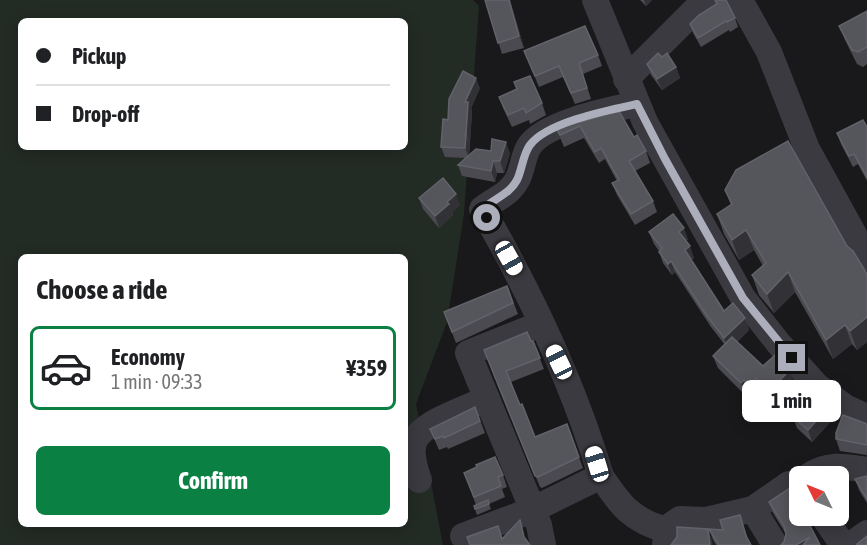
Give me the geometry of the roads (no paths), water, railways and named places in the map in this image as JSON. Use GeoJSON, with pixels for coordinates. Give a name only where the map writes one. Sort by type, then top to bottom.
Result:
{"type":"FeatureCollection","features":[{"type":"Feature","properties":{"kind":"street"},"geometry":{"type":"LineString","coordinates":[[595,0],[637,104],[665,159],[743,298],[779,344],[817,386],[845,407],[867,417]]}},
{"type":"Feature","properties":{"kind":"street"},"geometry":{"type":"LineString","coordinates":[[626,79],[705,0]]}},
{"type":"Feature","properties":{"kind":"street"},"geometry":{"type":"LineString","coordinates":[[740,0],[769,52],[807,149],[867,258]]}},
{"type":"Feature","properties":{"kind":"street"},"geometry":{"type":"LineString","coordinates":[[637,104],[561,124],[535,141],[528,146],[517,179],[509,191],[482,210],[531,298],[568,381],[601,476],[616,500],[628,513],[655,527],[666,538],[680,519],[706,520],[753,509],[789,484]]}},
{"type":"Feature","properties":{"kind":"street"},"geometry":{"type":"LineString","coordinates":[[541,324],[468,353],[539,525],[543,545]]}},
{"type":"Feature","properties":{"kind":"street"},"geometry":{"type":"LineString","coordinates":[[419,480],[413,462],[413,448],[416,438],[424,428],[487,399]]}},
{"type":"Feature","properties":{"kind":"street"},"geometry":{"type":"LineString","coordinates":[[849,467],[867,470]]}},
{"type":"Feature","properties":{"kind":"street"},"geometry":{"type":"LineString","coordinates":[[463,536],[532,510],[601,476]]}},
{"type":"Feature","properties":{"kind":"street"},"geometry":{"type":"LineString","coordinates":[[753,509],[775,545]]}},
{"type":"Feature","properties":{"kind":"street"},"geometry":{"type":"LineString","coordinates":[[831,526],[843,545]]}},
{"type":"Feature","properties":{"kind":"street"},"geometry":{"type":"LineString","coordinates":[[850,545],[867,533]]}}]}
